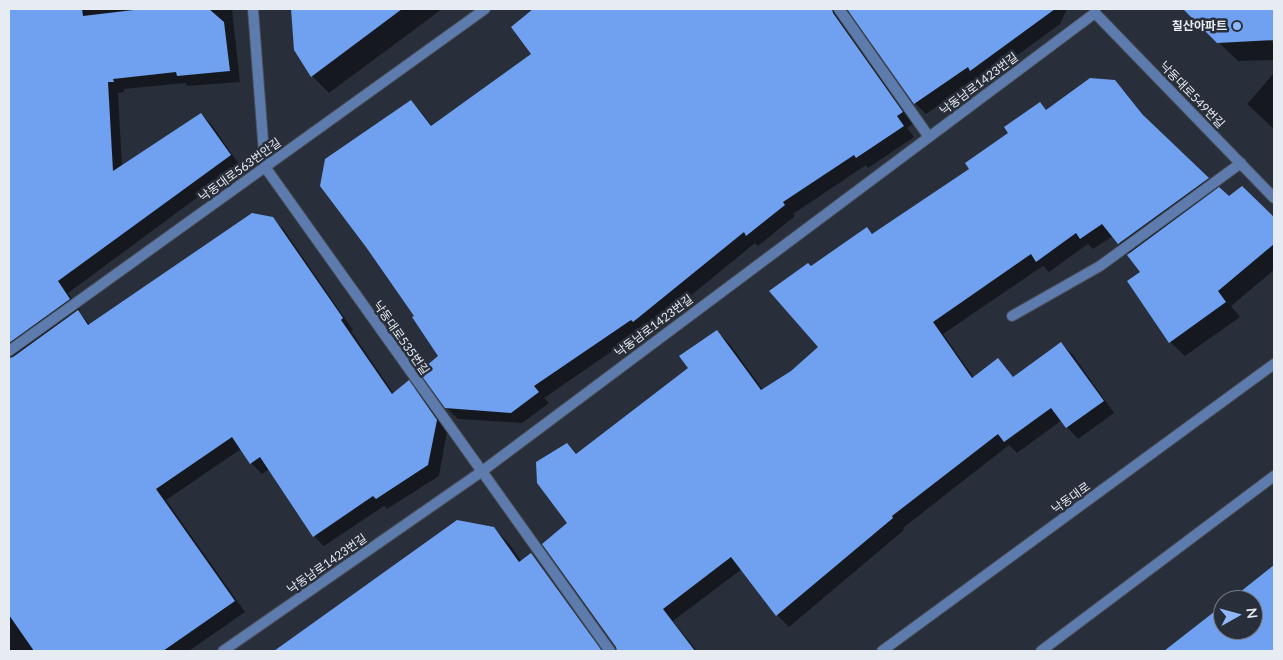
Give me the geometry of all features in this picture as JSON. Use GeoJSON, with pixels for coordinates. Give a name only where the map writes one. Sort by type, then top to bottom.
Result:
{"type":"FeatureCollection","features":[{"type":"Feature","properties":{"kind":"street"},"geometry":{"type":"LineString","coordinates":[[253,9],[265,167]]}},
{"type":"Feature","properties":{"kind":"street","name":"낙동대로563번안길"},"geometry":{"type":"LineString","coordinates":[[9,351],[485,9]]}},
{"type":"Feature","properties":{"kind":"street"},"geometry":{"type":"LineString","coordinates":[[838,9],[929,137]]}},
{"type":"Feature","properties":{"kind":"street","name":"낙동남로1423번길"},"geometry":{"type":"LineString","coordinates":[[223,651],[481,472],[1095,11]]}},
{"type":"Feature","properties":{"kind":"street","name":"낙동대로549번길"},"geometry":{"type":"LineString","coordinates":[[1095,11],[1274,198]]}},
{"type":"Feature","properties":{"kind":"street"},"geometry":{"type":"LineString","coordinates":[[1012,316],[1100,266],[1241,163]]}},
{"type":"Feature","properties":{"kind":"street","name":"낙동대로535번길"},"geometry":{"type":"LineString","coordinates":[[265,167],[610,651]]}},
{"type":"Feature","properties":{"kind":"street","name":"낙동대로"},"geometry":{"type":"LineString","coordinates":[[882,651],[1274,364]]}},
{"type":"Feature","properties":{"kind":"street"},"geometry":{"type":"LineString","coordinates":[[1041,651],[1274,476]]}},
{"type":"Feature","properties":{"kind":"building"},"geometry":{"type":"Polygon","coordinates":[[[9,9],[82,9],[83,16],[142,9],[209,9],[224,22],[230,71],[177,76],[176,72],[113,79],[114,82],[108,82],[113,171],[201,113],[231,155],[58,281],[70,299],[9,343],[9,9]]]}},
{"type":"Feature","properties":{"kind":"building"},"geometry":{"type":"Polygon","coordinates":[[[291,9],[402,9],[311,77],[294,50],[291,9]]]}},
{"type":"Feature","properties":{"kind":"building"},"geometry":{"type":"Polygon","coordinates":[[[533,9],[832,9],[903,112],[897,116],[904,126],[856,158],[854,155],[783,202],[785,205],[746,236],[744,232],[633,322],[631,320],[534,386],[539,392],[511,413],[445,408],[419,372],[438,356],[412,317],[414,316],[366,247],[320,186],[325,159],[411,100],[431,126],[531,54],[511,27],[533,9]]]}},
{"type":"Feature","properties":{"kind":"building"},"geometry":{"type":"Polygon","coordinates":[[[847,9],[1055,9],[970,71],[968,67],[914,104],[847,9]]]}},
{"type":"Feature","properties":{"kind":"building","name":"칠산아파트"},"geometry":{"type":"Polygon","coordinates":[[[1183,9],[1274,9],[1274,40],[1217,43],[1183,9]]]}},
{"type":"Feature","properties":{"kind":"building"},"geometry":{"type":"Polygon","coordinates":[[[1090,78],[1115,80],[1143,115],[1209,178],[1118,244],[1102,224],[1080,239],[1076,233],[1036,262],[1031,254],[933,322],[972,378],[998,358],[1013,377],[1061,342],[1104,401],[1066,428],[1051,408],[1004,442],[998,434],[892,516],[893,518],[776,616],[731,557],[663,609],[695,651],[617,651],[542,544],[567,523],[537,483],[536,462],[567,443],[576,454],[688,368],[679,356],[717,330],[761,390],[791,371],[818,347],[769,291],[808,263],[811,266],[867,227],[872,234],[969,169],[965,163],[1008,133],[1004,127],[1040,102],[1046,110],[1090,78]]]}},
{"type":"Feature","properties":{"kind":"building"},"geometry":{"type":"Polygon","coordinates":[[[1242,186],[1274,217],[1274,244],[1218,291],[1226,302],[1169,343],[1127,281],[1140,272],[1127,255],[1219,187],[1229,196],[1242,186]]]}},
{"type":"Feature","properties":{"kind":"building"},"geometry":{"type":"Polygon","coordinates":[[[252,213],[273,217],[343,318],[341,320],[392,394],[409,380],[437,420],[428,465],[376,499],[373,496],[313,537],[260,457],[250,464],[232,437],[156,489],[235,601],[163,651],[34,651],[9,615],[9,358],[78,310],[88,325],[252,213]]]}},
{"type":"Feature","properties":{"kind":"building"},"geometry":{"type":"Polygon","coordinates":[[[457,520],[494,527],[519,562],[531,553],[602,651],[274,651],[457,520]]]}},
{"type":"Feature","properties":{"kind":"building"},"geometry":{"type":"Polygon","coordinates":[[[1274,565],[1274,651],[1164,651],[1213,613],[1213,640],[1263,640],[1263,590],[1243,590],[1274,565]]]}},
{"type":"Feature","properties":{"kind":"place","name":"칠산아파트"},"geometry":{"type":"Point","coordinates":[1237,26]}}]}
